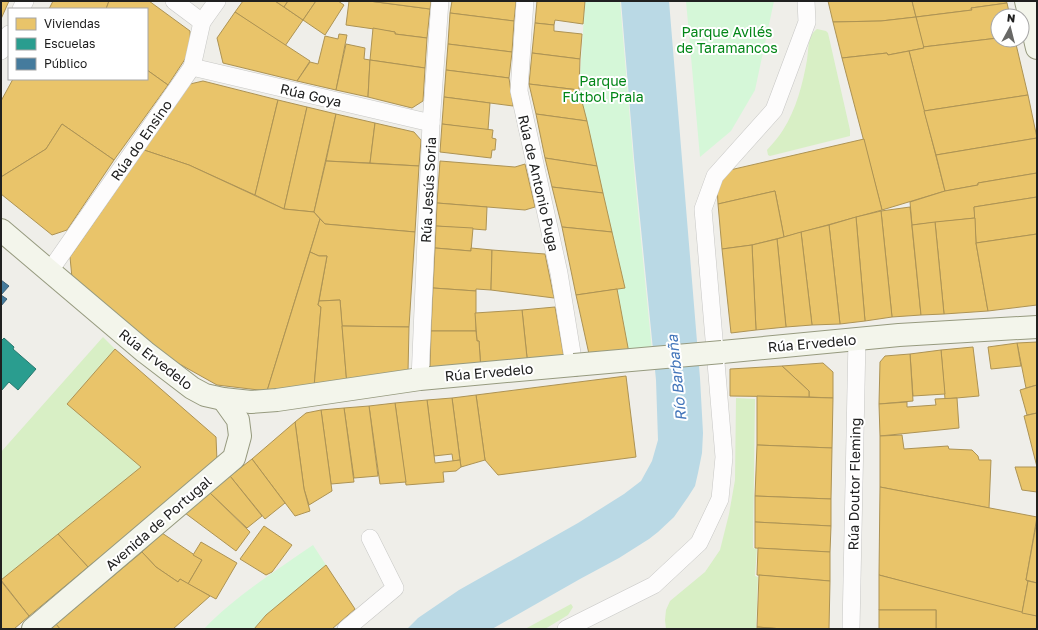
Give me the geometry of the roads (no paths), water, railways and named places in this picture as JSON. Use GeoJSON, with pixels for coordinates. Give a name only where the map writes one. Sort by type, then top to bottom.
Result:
{"type":"FeatureCollection","features":[{"type":"Feature","properties":{"kind":"street"},"geometry":{"type":"LineString","coordinates":[[174,1],[202,22]]}},
{"type":"Feature","properties":{"kind":"street","name":"Rúa do Ensino"},"geometry":{"type":"LineString","coordinates":[[49,272],[192,67],[202,22],[217,1]]}},
{"type":"Feature","properties":{"kind":"street","name":"Rúa Jesús Soria"},"geometry":{"type":"LineString","coordinates":[[420,378],[431,123],[440,1]]}},
{"type":"Feature","properties":{"kind":"street","name":"Rúa de Antonio Puga"},"geometry":{"type":"LineString","coordinates":[[525,1],[519,91],[560,272],[574,365]]}},
{"type":"Feature","properties":{"kind":"street"},"geometry":{"type":"LineString","coordinates":[[566,629],[654,586],[699,543],[720,499],[724,457],[703,209],[715,176],[774,110],[807,22],[806,1]]}},
{"type":"Feature","properties":{"kind":"street"},"geometry":{"type":"LineString","coordinates":[[1026,1],[1037,48]]}},
{"type":"Feature","properties":{"kind":"street"},"geometry":{"type":"LineString","coordinates":[[1,51],[8,36]]}},
{"type":"Feature","properties":{"kind":"street","name":"Rúa Goya"},"geometry":{"type":"LineString","coordinates":[[192,67],[431,123]]}},
{"type":"Feature","properties":{"kind":"street","name":"Rúa Ervedelo"},"geometry":{"type":"LineString","coordinates":[[1,230],[145,352],[192,388],[223,400],[251,402],[277,400],[420,378],[899,335],[1037,327]]}},
{"type":"Feature","properties":{"kind":"street","name":"Rúa Doutor Fleming"},"geometry":{"type":"LineString","coordinates":[[851,629],[857,339]]}},
{"type":"Feature","properties":{"kind":"street","name":"Avenida de Portugal"},"geometry":{"type":"LineString","coordinates":[[33,629],[234,458],[240,436],[238,420],[223,400]]}},
{"type":"Feature","properties":{"kind":"street"},"geometry":{"type":"LineString","coordinates":[[346,629],[395,588],[370,538]]}},
{"type":"Feature","properties":{"kind":"water","name":"Río Barbaña"},"geometry":{"type":"Polygon","coordinates":[[[621,1],[669,1],[700,378],[703,433],[702,453],[695,486],[674,517],[649,539],[619,558],[492,629],[407,629],[418,618],[459,590],[578,523],[624,494],[641,481],[652,461],[658,440],[656,380],[634,158],[621,1]]]}},
{"type":"Feature","properties":{"kind":"park label","name":"Parque Avilés de Taramancos"},"geometry":{"type":"Point","coordinates":[727,40]}},
{"type":"Feature","properties":{"kind":"park label","name":"Parque Fútbol Praia"},"geometry":{"type":"Point","coordinates":[603,88]}}]}
